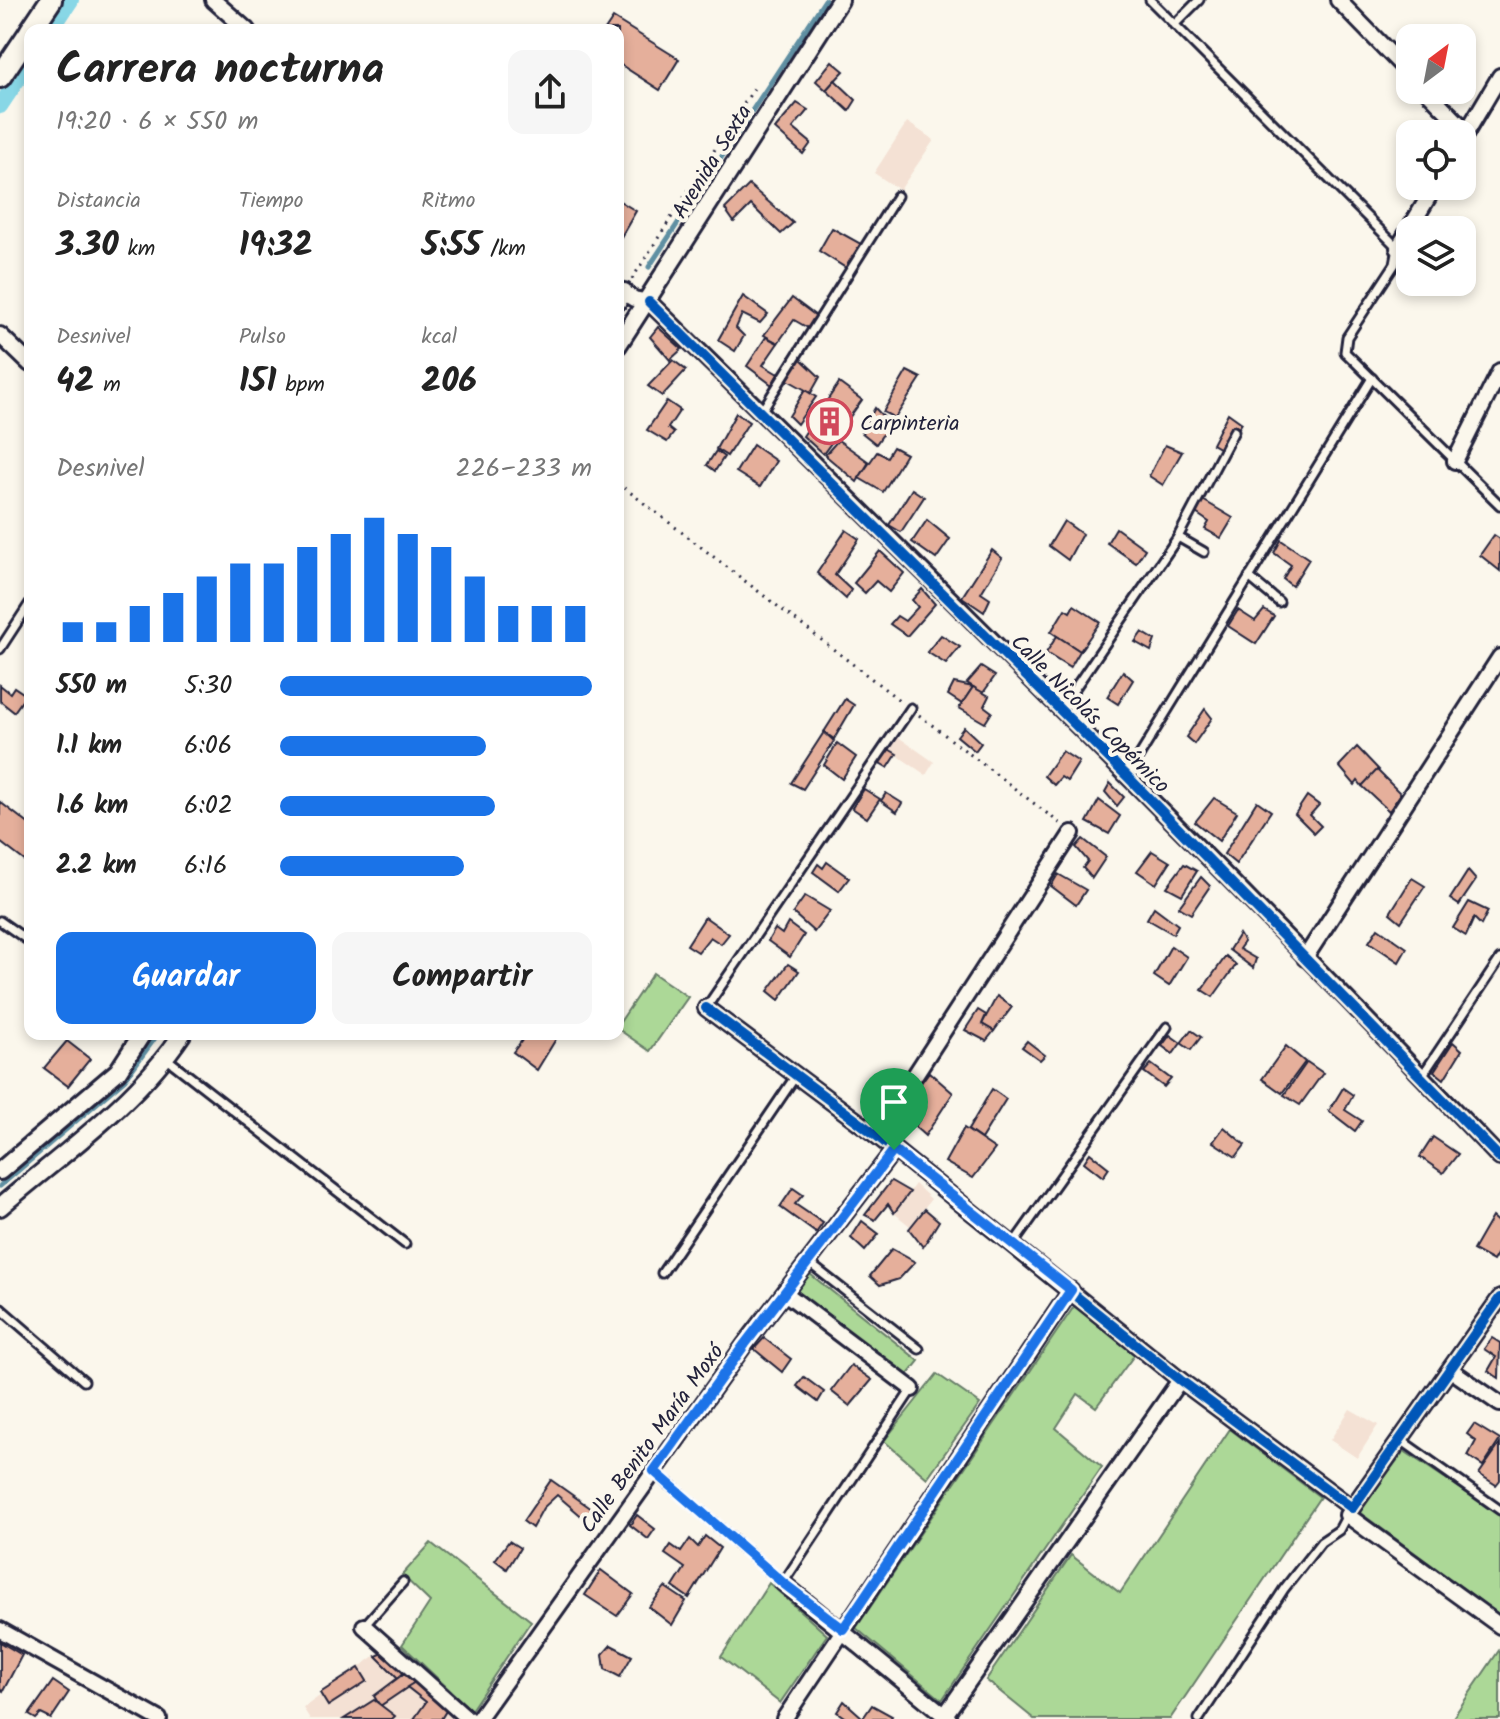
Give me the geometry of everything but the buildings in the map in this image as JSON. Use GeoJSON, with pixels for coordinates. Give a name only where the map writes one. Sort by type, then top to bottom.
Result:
{"type":"FeatureCollection","features":[{"type":"Feature","properties":{"kind":"main road"},"geometry":{"type":"LineString","coordinates":[[36,24],[51,0]]}},
{"type":"Feature","properties":{"kind":"main road"},"geometry":{"type":"LineString","coordinates":[[0,77],[24,41]]}},
{"type":"Feature","properties":{"kind":"street"},"geometry":{"type":"LineString","coordinates":[[213,0],[240,24]]}},
{"type":"Feature","properties":{"kind":"street","name":"Avenida Sexta"},"geometry":{"type":"LineString","coordinates":[[624,319],[629,297],[840,0]]}},
{"type":"Feature","properties":{"kind":"street"},"geometry":{"type":"LineString","coordinates":[[1338,0],[1396,60]]}},
{"type":"Feature","properties":{"kind":"street"},"geometry":{"type":"LineString","coordinates":[[1474,120],[1500,76]]}},
{"type":"Feature","properties":{"kind":"street"},"geometry":{"type":"LineString","coordinates":[[1438,104],[1451,120]]}},
{"type":"Feature","properties":{"kind":"street","name":"Calle Nicolás Copérnico"},"geometry":{"type":"LineString","coordinates":[[629,297],[761,412],[1127,776],[1500,1158]]}},
{"type":"Feature","properties":{"kind":"street"},"geometry":{"type":"LineString","coordinates":[[0,335],[24,358]]}},
{"type":"Feature","properties":{"kind":"street"},"geometry":{"type":"LineString","coordinates":[[1455,461],[1500,371]]}},
{"type":"Feature","properties":{"kind":"street"},"geometry":{"type":"LineString","coordinates":[[1305,958],[1500,657]]}},
{"type":"Feature","properties":{"kind":"street"},"geometry":{"type":"LineString","coordinates":[[876,1135],[1072,833]]}},
{"type":"Feature","properties":{"kind":"street"},"geometry":{"type":"LineString","coordinates":[[706,1008],[876,1135],[1014,1243],[1180,1380],[1500,1626]]}},
{"type":"Feature","properties":{"kind":"street"},"geometry":{"type":"LineString","coordinates":[[0,1171],[118,1071],[138,1040]]}},
{"type":"Feature","properties":{"kind":"street"},"geometry":{"type":"LineString","coordinates":[[0,1207],[133,1093],[166,1058],[178,1040]]}},
{"type":"Feature","properties":{"kind":"street","name":"Calle Benito María Moxó"},"geometry":{"type":"LineString","coordinates":[[478,1719],[654,1471],[894,1150]]}},
{"type":"Feature","properties":{"kind":"street"},"geometry":{"type":"LineString","coordinates":[[784,1719],[1071,1290]]}},
{"type":"Feature","properties":{"kind":"street"},"geometry":{"type":"LineString","coordinates":[[785,1293],[912,1389]]}},
{"type":"Feature","properties":{"kind":"street"},"geometry":{"type":"LineString","coordinates":[[1350,1512],[1500,1298]]}},
{"type":"Feature","properties":{"kind":"street"},"geometry":{"type":"LineString","coordinates":[[1451,1370],[1500,1404]]}},
{"type":"Feature","properties":{"kind":"street"},"geometry":{"type":"LineString","coordinates":[[783,1583],[947,1717],[1180,1380]]}},
{"type":"Feature","properties":{"kind":"street"},"geometry":{"type":"LineString","coordinates":[[364,1626],[468,1719]]}},
{"type":"Feature","properties":{"kind":"street"},"geometry":{"type":"LineString","coordinates":[[0,1630],[159,1719]]}},
{"type":"Feature","properties":{"kind":"lane"},"geometry":{"type":"LineString","coordinates":[[1150,0],[1396,246]]}},
{"type":"Feature","properties":{"kind":"lane"},"geometry":{"type":"LineString","coordinates":[[1174,25],[1199,0]]}},
{"type":"Feature","properties":{"kind":"lane"},"geometry":{"type":"LineString","coordinates":[[761,412],[897,196]]}},
{"type":"Feature","properties":{"kind":"lane"},"geometry":{"type":"LineString","coordinates":[[1396,259],[1347,337],[1345,352],[1500,505]]}},
{"type":"Feature","properties":{"kind":"lane"},"geometry":{"type":"LineString","coordinates":[[1127,776],[1372,378]]}},
{"type":"Feature","properties":{"kind":"lane"},"geometry":{"type":"LineString","coordinates":[[1060,710],[1178,537],[1234,431]]}},
{"type":"Feature","properties":{"kind":"lane"},"geometry":{"type":"LineString","coordinates":[[1178,537],[1204,552]]}},
{"type":"Feature","properties":{"kind":"lane"},"geometry":{"type":"LineString","coordinates":[[1249,577],[1279,602]]}},
{"type":"Feature","properties":{"kind":"lane"},"geometry":{"type":"LineString","coordinates":[[0,649],[24,612]]}},
{"type":"Feature","properties":{"kind":"lane"},"geometry":{"type":"LineString","coordinates":[[706,1008],[911,708]]}},
{"type":"Feature","properties":{"kind":"lane"},"geometry":{"type":"LineString","coordinates":[[0,921],[24,938]]}},
{"type":"Feature","properties":{"kind":"lane"},"geometry":{"type":"LineString","coordinates":[[1422,1076],[1500,959]]}},
{"type":"Feature","properties":{"kind":"lane"},"geometry":{"type":"LineString","coordinates":[[1014,1243],[1167,1027]]}},
{"type":"Feature","properties":{"kind":"lane"},"geometry":{"type":"LineString","coordinates":[[166,1058],[405,1244]]}},
{"type":"Feature","properties":{"kind":"lane"},"geometry":{"type":"LineString","coordinates":[[662,1273],[795,1077]]}},
{"type":"Feature","properties":{"kind":"lane"},"geometry":{"type":"LineString","coordinates":[[808,1262],[919,1349]]}},
{"type":"Feature","properties":{"kind":"lane"},"geometry":{"type":"LineString","coordinates":[[0,1308],[84,1381]]}},
{"type":"Feature","properties":{"kind":"lane"},"geometry":{"type":"LineString","coordinates":[[654,1471],[783,1583],[912,1389]]}},
{"type":"Feature","properties":{"kind":"lane"},"geometry":{"type":"LineString","coordinates":[[1401,1440],[1500,1510]]}},
{"type":"Feature","properties":{"kind":"lane"},"geometry":{"type":"LineString","coordinates":[[1199,1719],[1284,1589],[1321,1542],[1339,1530],[1350,1512]]}},
{"type":"Feature","properties":{"kind":"lane"},"geometry":{"type":"LineString","coordinates":[[364,1626],[403,1582]]}},
{"type":"Feature","properties":{"kind":"path"},"geometry":{"type":"LineString","coordinates":[[629,297],[756,85]]}},
{"type":"Feature","properties":{"kind":"path"},"geometry":{"type":"LineString","coordinates":[[624,488],[1072,833]]}},
{"type":"Feature","properties":{"kind":"shaded area"},"geometry":{"type":"Polygon","coordinates":[[[907,122],[934,140],[900,190],[874,173],[907,122]]]}},
{"type":"Feature","properties":{"kind":"shaded area"},"geometry":{"type":"Polygon","coordinates":[[[894,734],[934,762],[926,775],[885,747],[894,734]]]}},
{"type":"Feature","properties":{"kind":"shaded area"},"geometry":{"type":"Polygon","coordinates":[[[915,1184],[931,1199],[910,1226],[894,1213],[915,1184]]]}},
{"type":"Feature","properties":{"kind":"shaded area"},"geometry":{"type":"Polygon","coordinates":[[[1350,1409],[1378,1425],[1357,1458],[1330,1440],[1350,1409]]]}},
{"type":"Feature","properties":{"kind":"shaded area"},"geometry":{"type":"Polygon","coordinates":[[[383,1650],[458,1719],[310,1719],[303,1708],[383,1650]]]}},
{"type":"Feature","properties":{"kind":"green space"},"geometry":{"type":"Polygon","coordinates":[[[653,973],[688,997],[650,1051],[624,1033],[624,1016],[653,973]]]}},
{"type":"Feature","properties":{"kind":"green space"},"geometry":{"type":"Polygon","coordinates":[[[810,1274],[919,1361],[906,1377],[797,1291],[810,1274]]]}},
{"type":"Feature","properties":{"kind":"green space"},"geometry":{"type":"Polygon","coordinates":[[[1075,1305],[1135,1354],[1096,1407],[1078,1394],[1056,1428],[1102,1467],[942,1700],[856,1628],[1075,1305]]]}},
{"type":"Feature","properties":{"kind":"green space"},"geometry":{"type":"Polygon","coordinates":[[[937,1374],[980,1404],[927,1478],[884,1441],[937,1374]]]}},
{"type":"Feature","properties":{"kind":"green space"},"geometry":{"type":"Polygon","coordinates":[[[1230,1429],[1320,1497],[1170,1719],[1034,1719],[986,1680],[1071,1555],[1120,1593],[1230,1429]]]}},
{"type":"Feature","properties":{"kind":"green space"},"geometry":{"type":"Polygon","coordinates":[[[1404,1451],[1500,1515],[1500,1615],[1359,1512],[1404,1451]]]}},
{"type":"Feature","properties":{"kind":"green space"},"geometry":{"type":"Polygon","coordinates":[[[431,1543],[531,1621],[471,1710],[402,1645],[430,1602],[402,1575],[431,1543]]]}},
{"type":"Feature","properties":{"kind":"green space"},"geometry":{"type":"Polygon","coordinates":[[[769,1583],[827,1635],[780,1703],[721,1657],[769,1583]]]}},
{"type":"Feature","properties":{"kind":"green space"},"geometry":{"type":"Polygon","coordinates":[[[1500,1649],[1500,1719],[1452,1719],[1500,1649]]]}},
{"type":"Feature","properties":{"kind":"waterway"},"geometry":{"type":"LineString","coordinates":[[55,24],[71,0]]}},
{"type":"Feature","properties":{"kind":"waterway"},"geometry":{"type":"LineString","coordinates":[[649,267],[825,0]]}},
{"type":"Feature","properties":{"kind":"waterway"},"geometry":{"type":"LineString","coordinates":[[0,106],[24,70]]}},
{"type":"Feature","properties":{"kind":"waterway"},"geometry":{"type":"LineString","coordinates":[[0,1186],[125,1079],[154,1040]]}},
{"type":"Feature","properties":{"kind":"cycle path"},"geometry":{"type":"LineString","coordinates":[[649,302],[1127,776],[1500,1158]]}},
{"type":"Feature","properties":{"kind":"cycle path"},"geometry":{"type":"LineString","coordinates":[[706,1008],[876,1135],[1180,1380],[1352,1508],[1500,1298]]}},
{"type":"Feature","properties":{"kind":"place","name":"Carpinteria"},"geometry":{"type":"Point","coordinates":[829,422]}},
{"type":"Feature","properties":{"kind":"route"},"geometry":{"type":"LineString","coordinates":[[894,1150],[1071,1290],[843,1629],[783,1583],[654,1471],[745,1344],[894,1150]]}}]}
